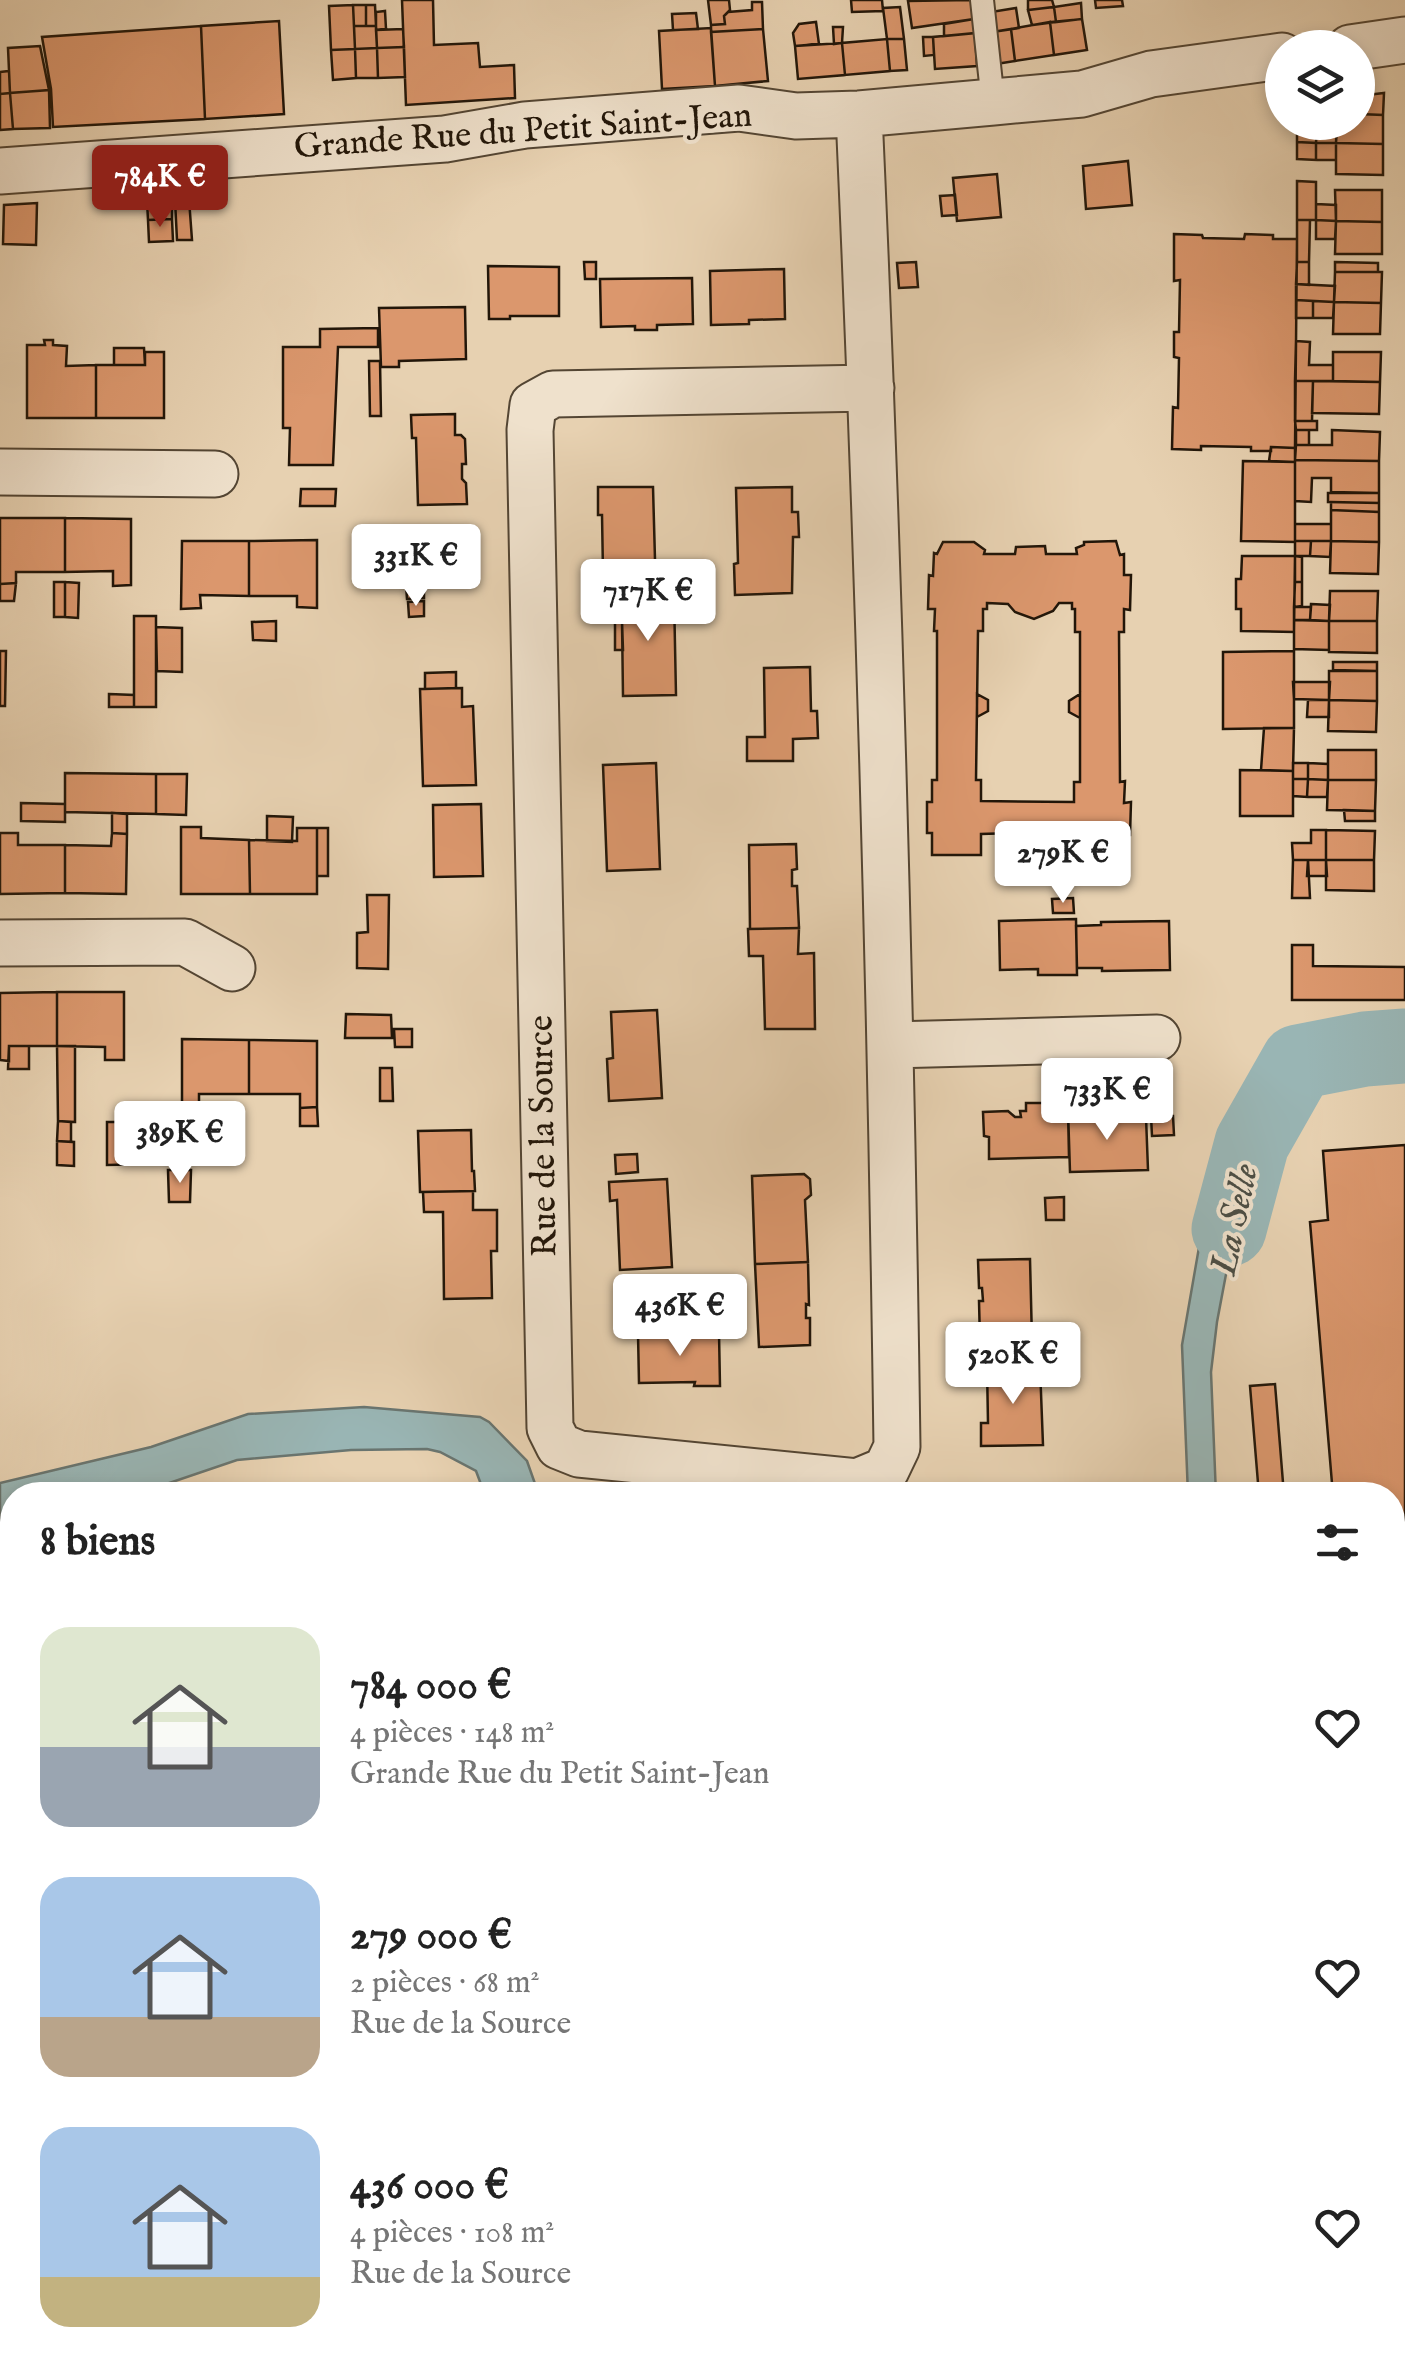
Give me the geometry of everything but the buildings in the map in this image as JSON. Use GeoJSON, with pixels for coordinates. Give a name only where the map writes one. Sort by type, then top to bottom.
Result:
{"type":"FeatureCollection","features":[{"type":"Feature","properties":{"kind":"street"},"geometry":{"type":"LineString","coordinates":[[1375,44],[1405,40]]}},
{"type":"Feature","properties":{"kind":"street","name":"Grande Rue du Petit Saint-Jean"},"geometry":{"type":"LineString","coordinates":[[0,171],[445,139],[525,125],[739,108],[796,116],[859,114],[1082,94],[1151,74],[1265,58]]}},
{"type":"Feature","properties":{"kind":"street","name":"Rue de la Source"},"geometry":{"type":"LineString","coordinates":[[859,114],[871,388],[891,1046],[897,1447],[886,1470],[857,1482],[579,1454],[560,1446],[550,1428],[530,430],[533,406],[553,394],[871,388]]}},
{"type":"Feature","properties":{"kind":"street"},"geometry":{"type":"LineString","coordinates":[[0,472],[215,474]]}},
{"type":"Feature","properties":{"kind":"street"},"geometry":{"type":"LineString","coordinates":[[0,943],[186,942],[232,968]]}},
{"type":"Feature","properties":{"kind":"street"},"geometry":{"type":"LineString","coordinates":[[891,1046],[1158,1038]]}},
{"type":"Feature","properties":{"kind":"lane"},"geometry":{"type":"LineString","coordinates":[[982,0],[993,102]]}},
{"type":"Feature","properties":{"kind":"water"},"geometry":{"type":"Polygon","coordinates":[[[1405,1025],[1405,1063],[1311,1074],[1296,1081],[1272,1103],[1260,1126],[1237,1216],[1217,1322],[1211,1372],[1215,1482],[1187,1482],[1182,1345],[1206,1207],[1241,1105],[1270,1050],[1291,1041],[1405,1025]]]}},
{"type":"Feature","properties":{"kind":"water"},"geometry":{"type":"Polygon","coordinates":[[[364,1407],[480,1417],[527,1461],[534,1482],[480,1482],[476,1471],[427,1449],[351,1450],[237,1460],[172,1482],[4,1482],[151,1447],[248,1414],[364,1407]]]}},
{"type":"Feature","properties":{"kind":"waterway","name":"La Selle"},"geometry":{"type":"LineString","coordinates":[[1229,1229],[1252,1143],[1298,1062],[1405,1046]]}}]}
